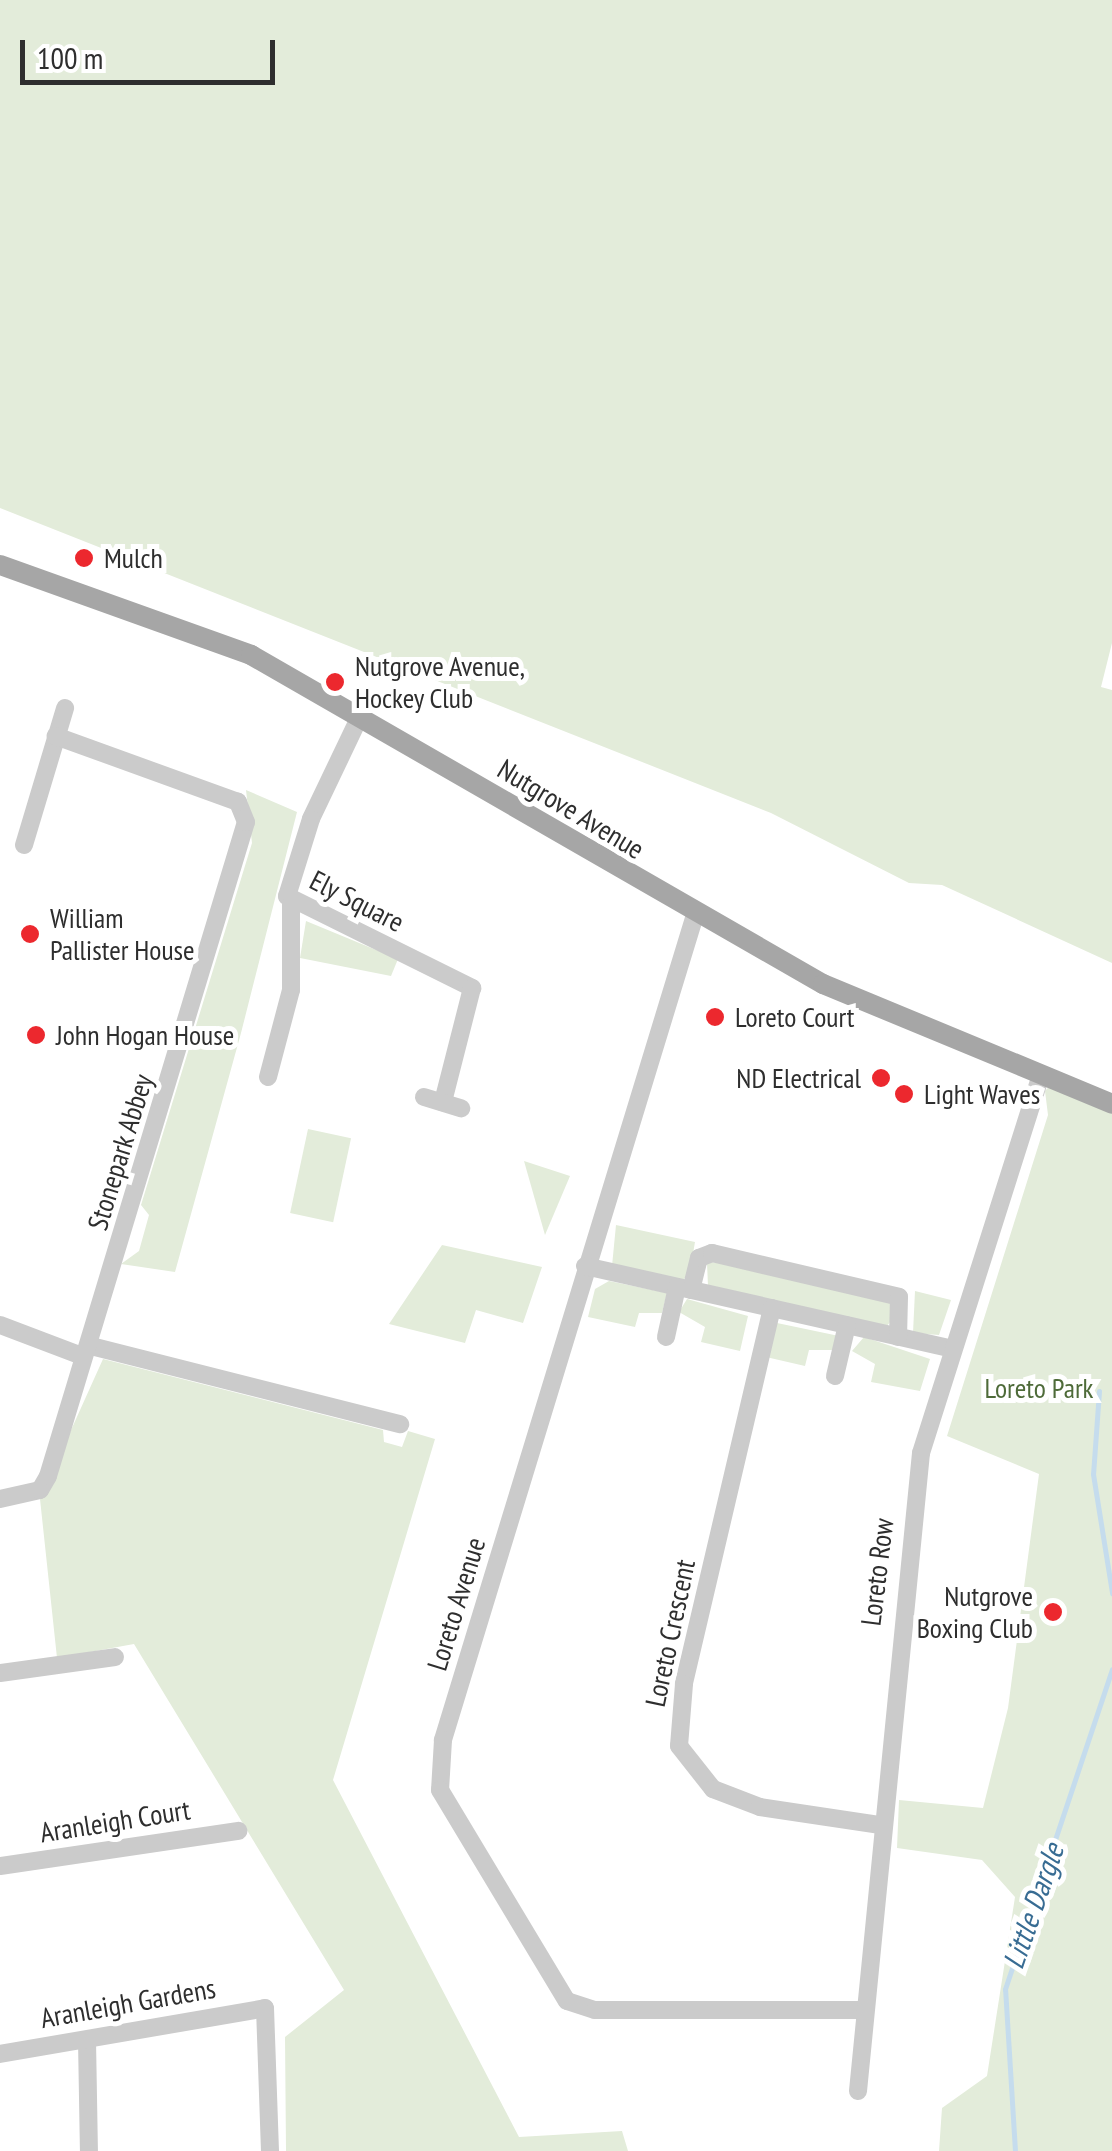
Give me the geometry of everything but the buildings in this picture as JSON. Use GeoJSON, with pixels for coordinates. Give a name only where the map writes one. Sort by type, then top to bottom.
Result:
{"type":"FeatureCollection","features":[{"type":"Feature","properties":{"kind":"main road","name":"Nutgrove Avenue"},"geometry":{"type":"LineString","coordinates":[[0,565],[251,655],[361,714],[695,915],[876,1009],[1112,1104]]}},
{"type":"Feature","properties":{"kind":"street"},"geometry":{"type":"LineString","coordinates":[[24,845],[65,708]]}},
{"type":"Feature","properties":{"kind":"street","name":"Ely Square"},"geometry":{"type":"LineString","coordinates":[[361,714],[310,818],[288,883],[291,904],[472,988],[452,1105],[424,1097]]}},
{"type":"Feature","properties":{"kind":"street","name":"Stonepark Abbey"},"geometry":{"type":"LineString","coordinates":[[0,1499],[40,1490],[246,822],[238,802],[56,736]]}},
{"type":"Feature","properties":{"kind":"street"},"geometry":{"type":"LineString","coordinates":[[268,1076],[291,990],[291,904]]}},
{"type":"Feature","properties":{"kind":"street","name":"Loreto Avenue"},"geometry":{"type":"LineString","coordinates":[[695,915],[443,1740],[440,1790],[567,2001],[595,2010],[863,2010]]}},
{"type":"Feature","properties":{"kind":"street","name":"Loreto Row"},"geometry":{"type":"LineString","coordinates":[[858,2091],[881,1825],[921,1453],[950,1348],[1040,1077]]}},
{"type":"Feature","properties":{"kind":"street"},"geometry":{"type":"LineString","coordinates":[[666,1337],[700,1258],[712,1254],[898,1297],[898,1336]]}},
{"type":"Feature","properties":{"kind":"street"},"geometry":{"type":"LineString","coordinates":[[585,1266],[950,1348]]}},
{"type":"Feature","properties":{"kind":"street","name":"Loreto Crescent"},"geometry":{"type":"LineString","coordinates":[[772,1308],[684,1684],[679,1746],[712,1789],[760,1807],[881,1825]]}},
{"type":"Feature","properties":{"kind":"street"},"geometry":{"type":"LineString","coordinates":[[835,1376],[847,1325]]}},
{"type":"Feature","properties":{"kind":"street"},"geometry":{"type":"LineString","coordinates":[[0,1326],[86,1351],[400,1424]]}},
{"type":"Feature","properties":{"kind":"street"},"geometry":{"type":"LineString","coordinates":[[0,1673],[115,1657]]}},
{"type":"Feature","properties":{"kind":"street","name":"Aranleigh Court"},"geometry":{"type":"LineString","coordinates":[[0,1866],[238,1830]]}},
{"type":"Feature","properties":{"kind":"street","name":"Aranleigh Gardens"},"geometry":{"type":"LineString","coordinates":[[0,2054],[266,2008],[270,2151]]}},
{"type":"Feature","properties":{"kind":"street"},"geometry":{"type":"LineString","coordinates":[[86,2040],[90,2151]]}},
{"type":"Feature","properties":{"kind":"green space"},"geometry":{"type":"Polygon","coordinates":[[[0,0],[1112,0],[1112,643],[1101,687],[1112,690],[1112,963],[942,885],[909,883],[771,813],[0,508],[0,0]]]}},
{"type":"Feature","properties":{"kind":"green space"},"geometry":{"type":"Polygon","coordinates":[[[246,790],[297,812],[241,1033],[175,1272],[121,1264],[139,1251],[149,1215],[141,1205],[252,843],[246,790]]]}},
{"type":"Feature","properties":{"kind":"green space"},"geometry":{"type":"Polygon","coordinates":[[[306,921],[398,959],[391,976],[300,958],[306,921]]]}},
{"type":"Feature","properties":{"kind":"green space","name":"Loreto Park"},"geometry":{"type":"Polygon","coordinates":[[[1056,1079],[1112,1105],[1112,2151],[939,2151],[942,2108],[987,2076],[1015,1897],[982,1860],[897,1848],[899,1800],[983,1808],[1008,1708],[1039,1474],[947,1436],[1048,1115],[1045,1091],[1056,1079]]]}},
{"type":"Feature","properties":{"kind":"green space"},"geometry":{"type":"Polygon","coordinates":[[[308,1129],[351,1138],[333,1222],[290,1213],[308,1129]]]}},
{"type":"Feature","properties":{"kind":"green space"},"geometry":{"type":"Polygon","coordinates":[[[524,1161],[570,1176],[545,1235],[524,1161]]]}},
{"type":"Feature","properties":{"kind":"green space"},"geometry":{"type":"Polygon","coordinates":[[[616,1225],[695,1242],[690,1271],[681,1283],[612,1266],[616,1225]]]}},
{"type":"Feature","properties":{"kind":"green space"},"geometry":{"type":"Polygon","coordinates":[[[442,1245],[542,1267],[523,1323],[476,1310],[465,1343],[389,1324],[442,1245]]]}},
{"type":"Feature","properties":{"kind":"green space"},"geometry":{"type":"Polygon","coordinates":[[[720,1262],[890,1301],[896,1315],[886,1327],[708,1286],[707,1263],[720,1262]]]}},
{"type":"Feature","properties":{"kind":"green space"},"geometry":{"type":"Polygon","coordinates":[[[609,1281],[667,1293],[662,1313],[639,1313],[635,1327],[588,1317],[595,1289],[609,1281]]]}},
{"type":"Feature","properties":{"kind":"green space"},"geometry":{"type":"Polygon","coordinates":[[[915,1291],[951,1300],[939,1335],[913,1333],[915,1291]]]}},
{"type":"Feature","properties":{"kind":"green space"},"geometry":{"type":"Polygon","coordinates":[[[687,1299],[748,1316],[740,1351],[701,1342],[705,1327],[679,1312],[687,1299]]]}},
{"type":"Feature","properties":{"kind":"green space"},"geometry":{"type":"Polygon","coordinates":[[[777,1323],[839,1336],[835,1350],[809,1350],[805,1366],[766,1357],[777,1323]]]}},
{"type":"Feature","properties":{"kind":"green space"},"geometry":{"type":"Polygon","coordinates":[[[864,1337],[930,1359],[920,1391],[871,1382],[875,1364],[852,1351],[864,1337]]]}},
{"type":"Feature","properties":{"kind":"green space"},"geometry":{"type":"Polygon","coordinates":[[[103,1359],[383,1430],[384,1442],[402,1447],[408,1431],[435,1439],[333,1780],[519,2137],[622,2131],[628,2151],[286,2151],[285,2037],[344,1990],[134,1644],[57,1658],[40,1499],[103,1359]]]}},
{"type":"Feature","properties":{"kind":"waterway","name":"Little Dargle"},"geometry":{"type":"LineString","coordinates":[[1099,1391],[1093,1474],[1112,1593]]}},
{"type":"Feature","properties":{"kind":"waterway","name":"Little Dargle"},"geometry":{"type":"LineString","coordinates":[[1015,2151],[1005,1989],[1112,1669]]}},
{"type":"Feature","properties":{"kind":"place","name":"Mulch"},"geometry":{"type":"Point","coordinates":[84,558]}},
{"type":"Feature","properties":{"kind":"place","name":"Nutgrove Avenue, Hockey Club"},"geometry":{"type":"Point","coordinates":[335,682]}},
{"type":"Feature","properties":{"kind":"place","name":"William Pallister House"},"geometry":{"type":"Point","coordinates":[30,934]}},
{"type":"Feature","properties":{"kind":"place","name":"Loreto Court"},"geometry":{"type":"Point","coordinates":[715,1017]}},
{"type":"Feature","properties":{"kind":"place","name":"John Hogan House"},"geometry":{"type":"Point","coordinates":[36,1035]}},
{"type":"Feature","properties":{"kind":"place","name":"ND Electrical"},"geometry":{"type":"Point","coordinates":[881,1078]}},
{"type":"Feature","properties":{"kind":"place","name":"Light Waves"},"geometry":{"type":"Point","coordinates":[904,1094]}},
{"type":"Feature","properties":{"kind":"place","name":"Nutgrove Boxing Club"},"geometry":{"type":"Point","coordinates":[1053,1612]}}]}
